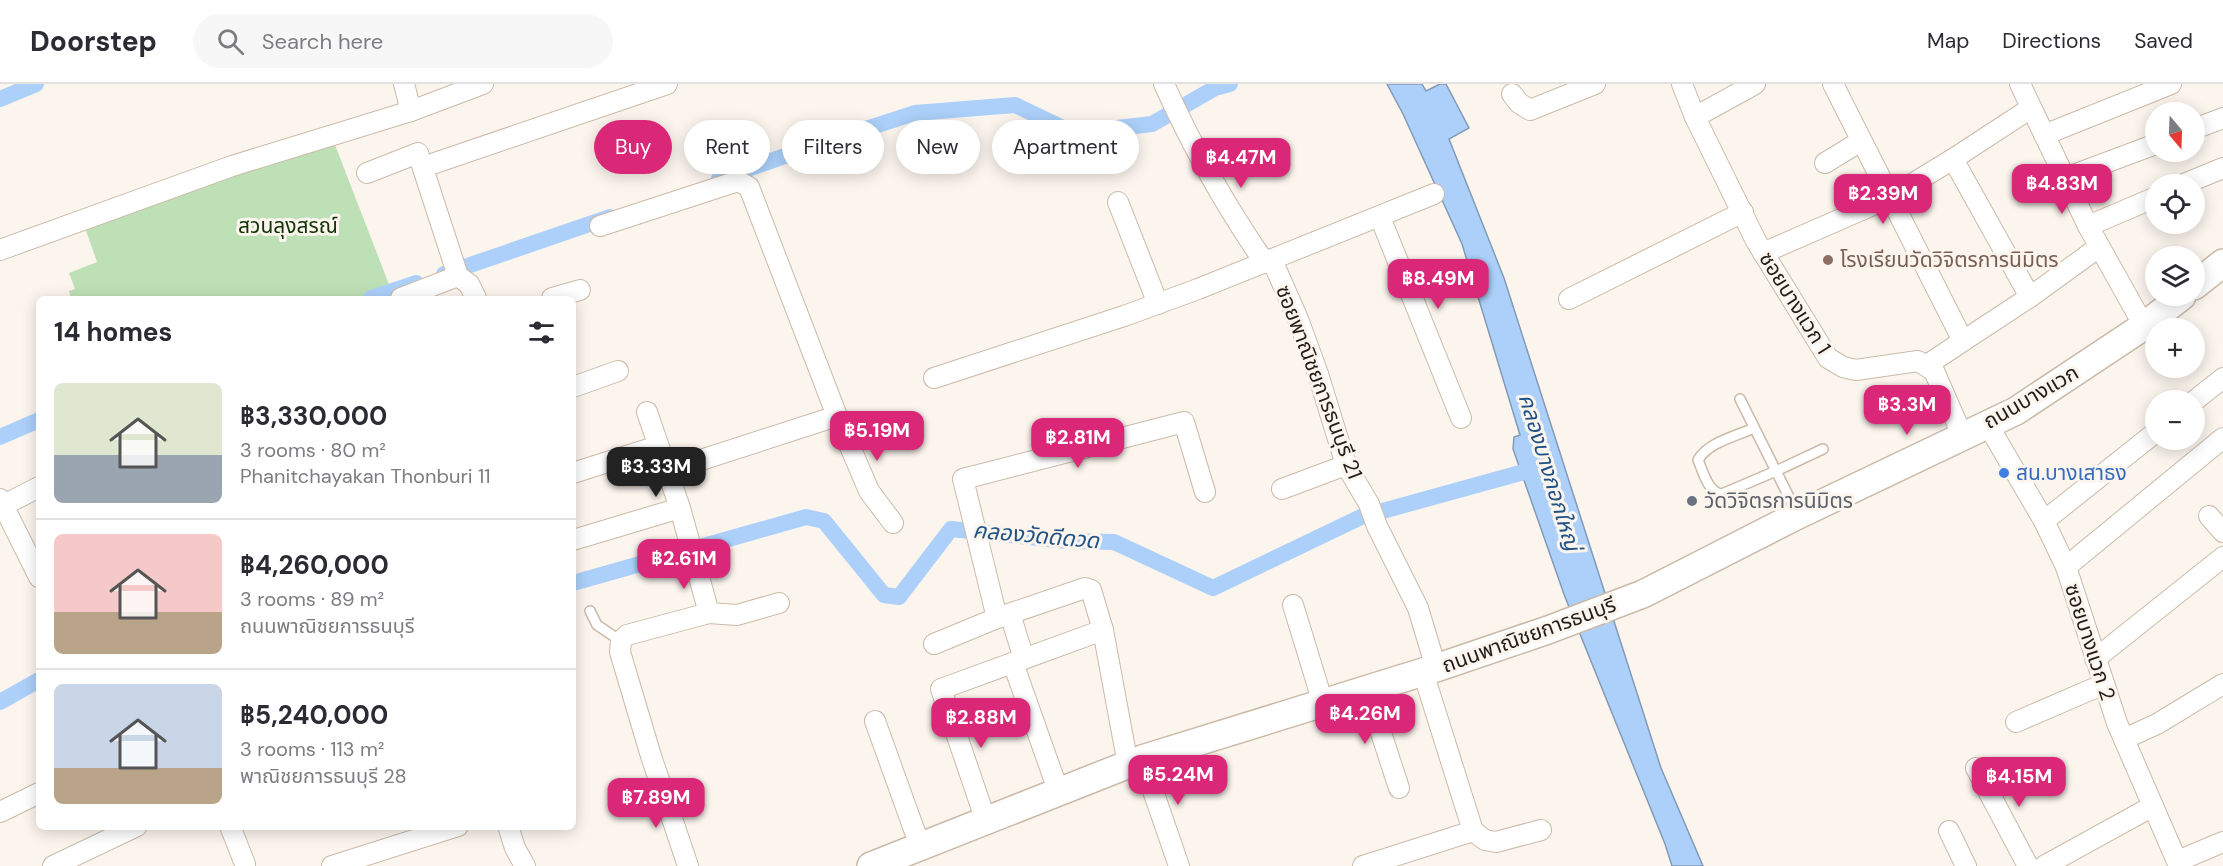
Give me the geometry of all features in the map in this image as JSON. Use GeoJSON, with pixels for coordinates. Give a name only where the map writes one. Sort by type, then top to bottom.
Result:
{"type":"FeatureCollection","features":[{"type":"Feature","properties":{"kind":"main road"},"geometry":{"type":"LineString","coordinates":[[2205,277],[2223,263]]}},
{"type":"Feature","properties":{"kind":"main road","name":"ถนนบางแวก"},"geometry":{"type":"LineString","coordinates":[[1643,594],[1798,515],[2016,411],[2144,326],[2169,306]]}},
{"type":"Feature","properties":{"kind":"main road","name":"ถนนพาณิชยการธนบุรี"},"geometry":{"type":"LineString","coordinates":[[871,866],[1135,762],[1430,670],[1548,630],[1643,594]]}},
{"type":"Feature","properties":{"kind":"street"},"geometry":{"type":"LineString","coordinates":[[404,84],[411,111]]}},
{"type":"Feature","properties":{"kind":"street"},"geometry":{"type":"LineString","coordinates":[[0,250],[232,166],[411,111],[483,84]]}},
{"type":"Feature","properties":{"kind":"street"},"geometry":{"type":"LineString","coordinates":[[435,163],[667,84]]}},
{"type":"Feature","properties":{"kind":"street"},"geometry":{"type":"LineString","coordinates":[[1512,94],[1519,103],[1530,110],[1595,84]]}},
{"type":"Feature","properties":{"kind":"street","name":"ซอยบางแวก 1"},"geometry":{"type":"LineString","coordinates":[[1682,84],[1695,117],[1763,253],[1828,358],[1843,367],[1856,370],[1918,362],[1927,365]]}},
{"type":"Feature","properties":{"kind":"street"},"geometry":{"type":"LineString","coordinates":[[1695,117],[1755,84]]}},
{"type":"Feature","properties":{"kind":"street"},"geometry":{"type":"LineString","coordinates":[[1833,84],[1963,341]]}},
{"type":"Feature","properties":{"kind":"street"},"geometry":{"type":"LineString","coordinates":[[2020,84],[2088,226],[2144,326]]}},
{"type":"Feature","properties":{"kind":"street"},"geometry":{"type":"LineString","coordinates":[[2044,135],[2171,84]]}},
{"type":"Feature","properties":{"kind":"street","name":"ซอยพาณิชยการธนบุรี 21"},"geometry":{"type":"LineString","coordinates":[[1167,91],[1188,134],[1244,234],[1268,262],[1298,319],[1318,374],[1346,465],[1369,504],[1377,526],[1418,608],[1430,670],[1473,831]]}},
{"type":"Feature","properties":{"kind":"street"},"geometry":{"type":"LineString","coordinates":[[1763,253],[1889,198],[2031,108]]}},
{"type":"Feature","properties":{"kind":"street"},"geometry":{"type":"LineString","coordinates":[[2205,125],[2223,118]]}},
{"type":"Feature","properties":{"kind":"street"},"geometry":{"type":"LineString","coordinates":[[1825,163],[1862,141]]}},
{"type":"Feature","properties":{"kind":"street"},"geometry":{"type":"LineString","coordinates":[[2066,178],[2145,148]]}},
{"type":"Feature","properties":{"kind":"street"},"geometry":{"type":"LineString","coordinates":[[367,172],[418,153],[456,270],[469,284],[475,296]]}},
{"type":"Feature","properties":{"kind":"street"},"geometry":{"type":"LineString","coordinates":[[1953,159],[2030,297]]}},
{"type":"Feature","properties":{"kind":"street"},"geometry":{"type":"LineString","coordinates":[[2205,175],[2223,168]]}},
{"type":"Feature","properties":{"kind":"street"},"geometry":{"type":"LineString","coordinates":[[600,226],[738,181],[749,187],[837,416],[869,491],[893,523]]}},
{"type":"Feature","properties":{"kind":"street"},"geometry":{"type":"LineString","coordinates":[[934,378],[1158,304],[1434,195]]}},
{"type":"Feature","properties":{"kind":"street"},"geometry":{"type":"LineString","coordinates":[[1118,202],[1158,304]]}},
{"type":"Feature","properties":{"kind":"street"},"geometry":{"type":"LineString","coordinates":[[2088,226],[2145,202]]}},
{"type":"Feature","properties":{"kind":"street"},"geometry":{"type":"LineString","coordinates":[[1569,299],[1743,212]]}},
{"type":"Feature","properties":{"kind":"street"},"geometry":{"type":"LineString","coordinates":[[1380,217],[1461,418]]}},
{"type":"Feature","properties":{"kind":"street"},"geometry":{"type":"LineString","coordinates":[[1962,435],[1934,370],[1927,365],[2030,297],[2099,247]]}},
{"type":"Feature","properties":{"kind":"street"},"geometry":{"type":"LineString","coordinates":[[405,296],[456,270]]}},
{"type":"Feature","properties":{"kind":"street"},"geometry":{"type":"LineString","coordinates":[[559,296],[580,290]]}},
{"type":"Feature","properties":{"kind":"street"},"geometry":{"type":"LineString","coordinates":[[576,386],[618,371]]}},
{"type":"Feature","properties":{"kind":"street"},"geometry":{"type":"LineString","coordinates":[[2205,392],[2223,378]]}},
{"type":"Feature","properties":{"kind":"street"},"geometry":{"type":"LineString","coordinates":[[647,412],[680,508],[709,613]]}},
{"type":"Feature","properties":{"kind":"street"},"geometry":{"type":"LineString","coordinates":[[667,471],[837,416]]}},
{"type":"Feature","properties":{"kind":"street"},"geometry":{"type":"LineString","coordinates":[[1059,793],[980,544],[963,479],[1184,422],[1204,492]]}},
{"type":"Feature","properties":{"kind":"street","name":"ซอยบางแวก 2"},"geometry":{"type":"LineString","coordinates":[[1988,424],[2044,521],[2066,567],[2095,659],[2124,739],[2178,863]]}},
{"type":"Feature","properties":{"kind":"street"},"geometry":{"type":"LineString","coordinates":[[2066,567],[2223,438]]}},
{"type":"Feature","properties":{"kind":"street"},"geometry":{"type":"LineString","coordinates":[[2044,521],[2145,441]]}},
{"type":"Feature","properties":{"kind":"street"},"geometry":{"type":"LineString","coordinates":[[576,472],[658,446]]}},
{"type":"Feature","properties":{"kind":"street"},"geometry":{"type":"LineString","coordinates":[[1282,489],[1346,465]]}},
{"type":"Feature","properties":{"kind":"street"},"geometry":{"type":"LineString","coordinates":[[36,488],[2,502],[36,571]]}},
{"type":"Feature","properties":{"kind":"street"},"geometry":{"type":"LineString","coordinates":[[576,539],[680,508]]}},
{"type":"Feature","properties":{"kind":"street"},"geometry":{"type":"LineString","coordinates":[[2209,516],[2223,532]]}},
{"type":"Feature","properties":{"kind":"street"},"geometry":{"type":"LineString","coordinates":[[2095,659],[2223,557]]}},
{"type":"Feature","properties":{"kind":"street"},"geometry":{"type":"LineString","coordinates":[[934,644],[1003,616],[1085,588],[1091,590],[1135,762],[1179,866]]}},
{"type":"Feature","properties":{"kind":"street"},"geometry":{"type":"LineString","coordinates":[[688,866],[651,756],[620,652],[621,641],[627,635],[709,613],[737,615],[779,603]]}},
{"type":"Feature","properties":{"kind":"street"},"geometry":{"type":"LineString","coordinates":[[1293,605],[1323,703]]}},
{"type":"Feature","properties":{"kind":"street"},"geometry":{"type":"LineString","coordinates":[[986,821],[941,689],[1103,630]]}},
{"type":"Feature","properties":{"kind":"street"},"geometry":{"type":"LineString","coordinates":[[2016,722],[2104,684]]}},
{"type":"Feature","properties":{"kind":"street"},"geometry":{"type":"LineString","coordinates":[[2124,739],[2157,724],[2223,684]]}},
{"type":"Feature","properties":{"kind":"street"},"geometry":{"type":"LineString","coordinates":[[1367,690],[1399,788]]}},
{"type":"Feature","properties":{"kind":"street"},"geometry":{"type":"LineString","coordinates":[[875,721],[920,846]]}},
{"type":"Feature","properties":{"kind":"street"},"geometry":{"type":"LineString","coordinates":[[1976,768],[2028,866]]}},
{"type":"Feature","properties":{"kind":"street"},"geometry":{"type":"LineString","coordinates":[[0,812],[36,794]]}},
{"type":"Feature","properties":{"kind":"street"},"geometry":{"type":"LineString","coordinates":[[2044,866],[2153,806]]}},
{"type":"Feature","properties":{"kind":"street"},"geometry":{"type":"LineString","coordinates":[[53,866],[129,830]]}},
{"type":"Feature","properties":{"kind":"street"},"geometry":{"type":"LineString","coordinates":[[232,830],[245,864]]}},
{"type":"Feature","properties":{"kind":"street"},"geometry":{"type":"LineString","coordinates":[[332,866],[445,830]]}},
{"type":"Feature","properties":{"kind":"street"},"geometry":{"type":"LineString","coordinates":[[509,830],[515,848],[525,866]]}},
{"type":"Feature","properties":{"kind":"street"},"geometry":{"type":"LineString","coordinates":[[1364,866],[1473,831],[1485,840],[1496,842],[1541,830]]}},
{"type":"Feature","properties":{"kind":"street"},"geometry":{"type":"LineString","coordinates":[[1949,831],[1966,866]]}},
{"type":"Feature","properties":{"kind":"street"},"geometry":{"type":"LineString","coordinates":[[2178,863],[2223,842]]}},
{"type":"Feature","properties":{"kind":"lane"},"geometry":{"type":"LineString","coordinates":[[1740,399],[1798,515]]}},
{"type":"Feature","properties":{"kind":"lane"},"geometry":{"type":"LineString","coordinates":[[1754,428],[1714,446],[1702,453],[1698,460],[1712,490],[1717,494],[1722,494],[1776,471],[1823,448]]}},
{"type":"Feature","properties":{"kind":"lane"},"geometry":{"type":"LineString","coordinates":[[590,611],[597,625],[621,641]]}},
{"type":"Feature","properties":{"kind":"green space","name":"สวนลุงสรณ์"},"geometry":{"type":"Polygon","coordinates":[[[332,137],[390,287],[363,296],[70,296],[69,291],[75,289],[69,273],[97,262],[83,222],[332,137]]]}},
{"type":"Feature","properties":{"kind":"water","name":"คลองบางกอกใหญ่"},"geometry":{"type":"Polygon","coordinates":[[[1387,84],[1422,84],[1426,91],[1440,84],[1446,84],[1469,128],[1449,139],[1504,278],[1661,768],[1703,866],[1672,866],[1565,597],[1513,449],[1514,437],[1520,435],[1462,244],[1387,84]]]}},
{"type":"Feature","properties":{"kind":"waterway"},"geometry":{"type":"LineString","coordinates":[[0,99],[36,84]]}},
{"type":"Feature","properties":{"kind":"waterway"},"geometry":{"type":"LineString","coordinates":[[719,179],[915,113],[1015,105],[1073,133],[1152,124],[1215,88],[1230,84]]}},
{"type":"Feature","properties":{"kind":"waterway"},"geometry":{"type":"LineString","coordinates":[[444,274],[610,217]]}},
{"type":"Feature","properties":{"kind":"waterway"},"geometry":{"type":"LineString","coordinates":[[377,296],[416,283]]}},
{"type":"Feature","properties":{"kind":"waterway"},"geometry":{"type":"LineString","coordinates":[[0,437],[36,421]]}},
{"type":"Feature","properties":{"kind":"waterway","name":"คลองวัดดีดวด"},"geometry":{"type":"LineString","coordinates":[[576,582],[806,517],[824,521],[884,595],[899,597],[951,529],[1067,541],[1114,542],[1213,588],[1361,517],[1542,467]]}},
{"type":"Feature","properties":{"kind":"waterway","name":"คลองวัดดีดวด"},"geometry":{"type":"LineString","coordinates":[[0,702],[36,682]]}},
{"type":"Feature","properties":{"kind":"place","name":"โรงเรียนวัดวิจิตรการนิมิตร"},"geometry":{"type":"Point","coordinates":[1828,260]}},
{"type":"Feature","properties":{"kind":"place","name":"สน.บางเสาธง"},"geometry":{"type":"Point","coordinates":[2004,473]}},
{"type":"Feature","properties":{"kind":"place","name":"วัดวิจิตรการนิมิตร"},"geometry":{"type":"Point","coordinates":[1692,501]}}]}
